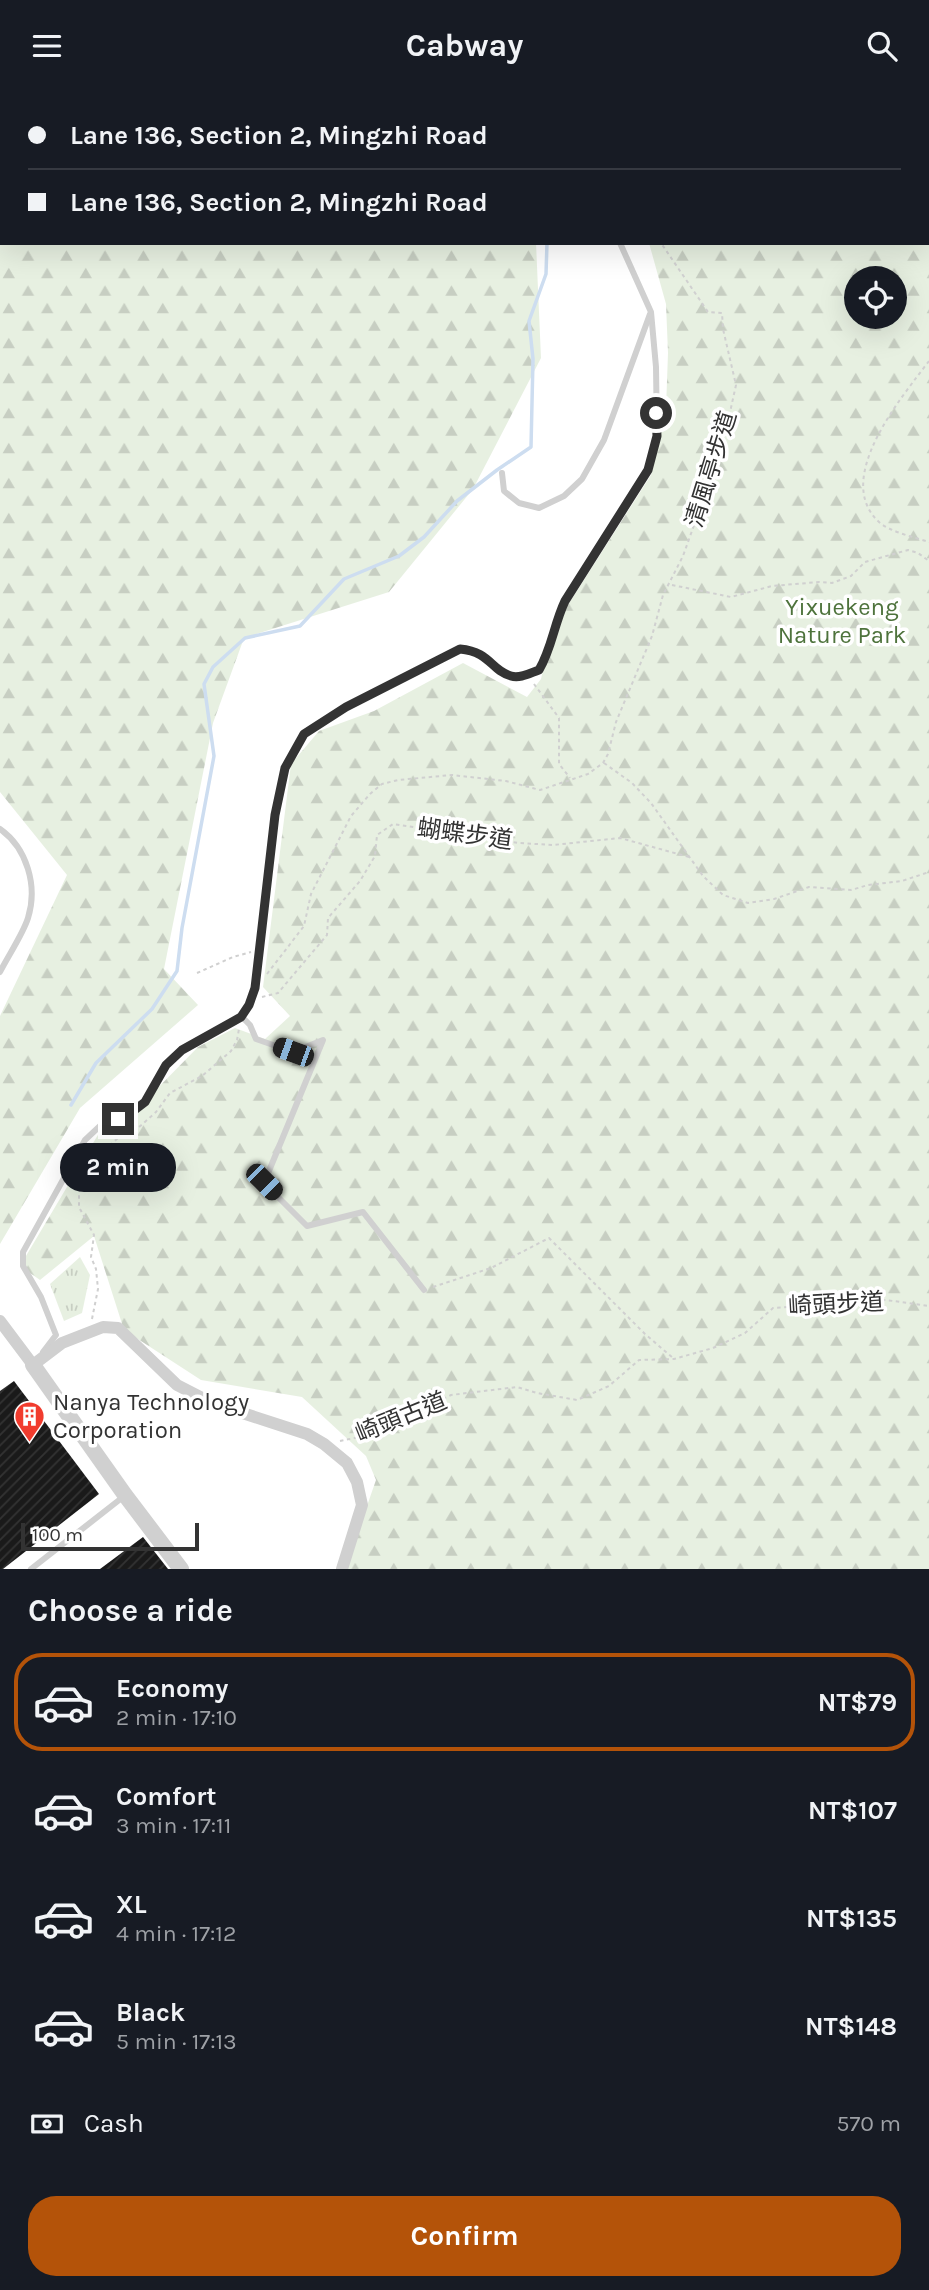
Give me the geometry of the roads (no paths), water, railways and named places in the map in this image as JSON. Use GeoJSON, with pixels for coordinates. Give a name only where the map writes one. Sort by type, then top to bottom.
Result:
{"type":"FeatureCollection","features":[{"type":"Feature","properties":{"kind":"street"},"geometry":{"type":"LineString","coordinates":[[0,1321],[181,1569]]}},
{"type":"Feature","properties":{"kind":"street"},"geometry":{"type":"LineString","coordinates":[[33,1365],[62,1343],[103,1327],[118,1328],[177,1385],[212,1402],[307,1434],[324,1444],[347,1463],[357,1482],[362,1505],[342,1569]]}},
{"type":"Feature","properties":{"kind":"lane"},"geometry":{"type":"LineString","coordinates":[[33,1365],[56,1335],[41,1297],[23,1266],[23,1252],[85,1140],[101,1125],[132,1112],[145,1102],[166,1065],[182,1050],[242,1018],[251,1000],[255,988],[275,815],[285,768],[304,734],[346,707],[460,649],[474,651],[486,657],[511,676],[539,670],[549,653],[556,619],[565,601],[648,470],[657,436],[656,367],[651,312],[621,245]]}},
{"type":"Feature","properties":{"kind":"lane"},"geometry":{"type":"LineString","coordinates":[[502,473],[504,491],[519,503],[538,508],[564,496],[582,478],[604,440],[651,312]]}},
{"type":"Feature","properties":{"kind":"lane"},"geometry":{"type":"LineString","coordinates":[[0,829],[19,848],[32,877],[28,918],[0,972]]}},
{"type":"Feature","properties":{"kind":"lane"},"geometry":{"type":"LineString","coordinates":[[242,1018],[250,1025],[256,1039],[293,1052],[323,1040],[264,1182],[307,1226],[363,1212],[424,1290]]}},
{"type":"Feature","properties":{"kind":"lane"},"geometry":{"type":"LineString","coordinates":[[31,1569],[125,1495]]}},
{"type":"Feature","properties":{"kind":"waterway"},"geometry":{"type":"LineString","coordinates":[[71,1105],[96,1063],[152,1009],[177,971],[182,928],[214,756],[204,684],[213,667],[245,638],[300,626],[344,579],[399,556],[424,537],[457,501],[531,447],[533,359],[529,321],[546,274],[547,245]]}},
{"type":"Feature","properties":{"kind":"place","name":"Nanya Technology Corporation"},"geometry":{"type":"Point","coordinates":[30,1443]}},
{"type":"Feature","properties":{"kind":"park label","name":"Yixuekeng Nature Park"},"geometry":{"type":"Point","coordinates":[842,621]}}]}
